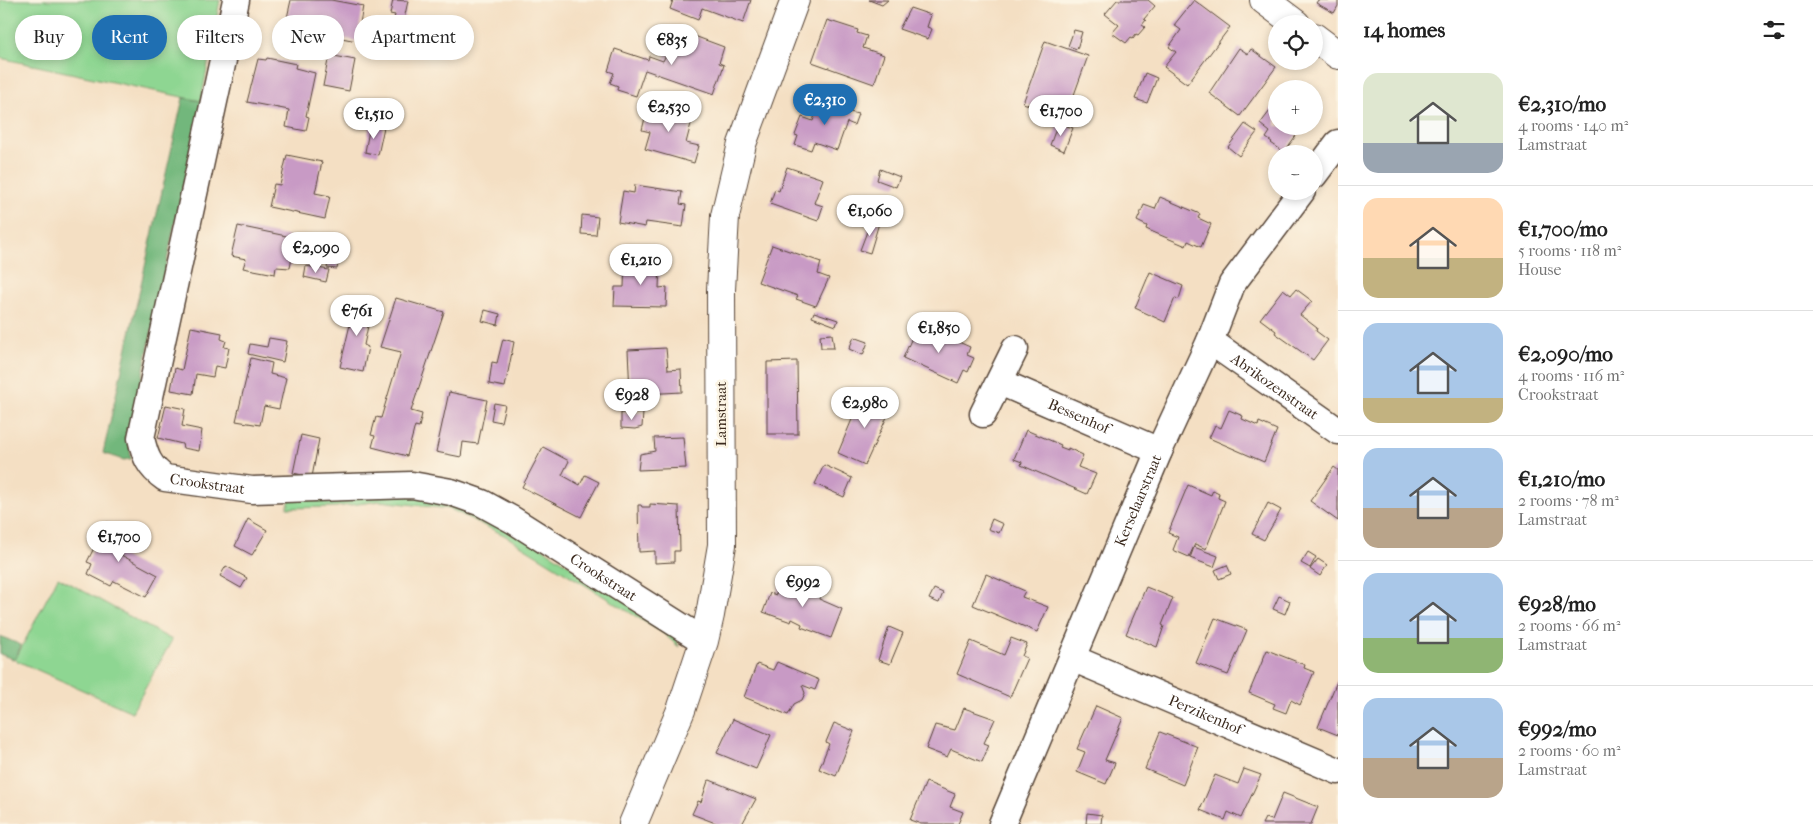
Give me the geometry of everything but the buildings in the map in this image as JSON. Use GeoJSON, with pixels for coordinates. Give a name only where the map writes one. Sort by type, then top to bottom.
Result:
{"type":"FeatureCollection","features":[{"type":"Feature","properties":{"kind":"street","name":"Crookstraat"},"geometry":{"type":"LineString","coordinates":[[236,0],[141,438],[145,457],[154,470],[165,478],[252,490],[412,485],[451,492],[482,503],[513,520],[704,641]]}},
{"type":"Feature","properties":{"kind":"street","name":"Lamstraat"},"geometry":{"type":"LineString","coordinates":[[633,824],[681,710],[704,641],[722,545],[721,290],[725,216],[742,144],[795,0]]}},
{"type":"Feature","properties":{"kind":"street"},"geometry":{"type":"LineString","coordinates":[[1264,0],[1284,15]]}},
{"type":"Feature","properties":{"kind":"street"},"geometry":{"type":"LineString","coordinates":[[1323,43],[1338,54]]}},
{"type":"Feature","properties":{"kind":"street"},"geometry":{"type":"LineString","coordinates":[[1323,163],[1338,143]]}},
{"type":"Feature","properties":{"kind":"street","name":"Kerselaarstraat"},"geometry":{"type":"LineString","coordinates":[[1002,824],[1159,451],[1210,341],[1232,284],[1295,200]]}},
{"type":"Feature","properties":{"kind":"street","name":"Abrikozenstraat"},"geometry":{"type":"LineString","coordinates":[[1210,341],[1338,431]]}},
{"type":"Feature","properties":{"kind":"street"},"geometry":{"type":"LineString","coordinates":[[983,414],[1015,349]]}},
{"type":"Feature","properties":{"kind":"street","name":"Bessenhof"},"geometry":{"type":"LineString","coordinates":[[1000,382],[1159,451]]}},
{"type":"Feature","properties":{"kind":"street","name":"Perzikenhof"},"geometry":{"type":"LineString","coordinates":[[1072,658],[1338,771]]}},
{"type":"Feature","properties":{"kind":"green space"},"geometry":{"type":"Polygon","coordinates":[[[0,0],[220,0],[217,15],[177,15],[177,60],[209,60],[201,101],[0,58],[0,0]]]}},
{"type":"Feature","properties":{"kind":"green space"},"geometry":{"type":"Polygon","coordinates":[[[183,98],[201,101],[129,439],[131,459],[123,460],[103,453],[183,98]]]}},
{"type":"Feature","properties":{"kind":"green space"},"geometry":{"type":"Polygon","coordinates":[[[405,491],[486,512],[674,632],[679,647],[663,633],[504,535],[450,509],[380,501],[336,507],[287,508],[291,497],[405,491]]]}},
{"type":"Feature","properties":{"kind":"green space"},"geometry":{"type":"Polygon","coordinates":[[[58,577],[172,640],[132,712],[15,660],[58,577]]]}},
{"type":"Feature","properties":{"kind":"green space"},"geometry":{"type":"Polygon","coordinates":[[[0,636],[21,645],[15,660],[0,654],[0,636]]]}}]}
